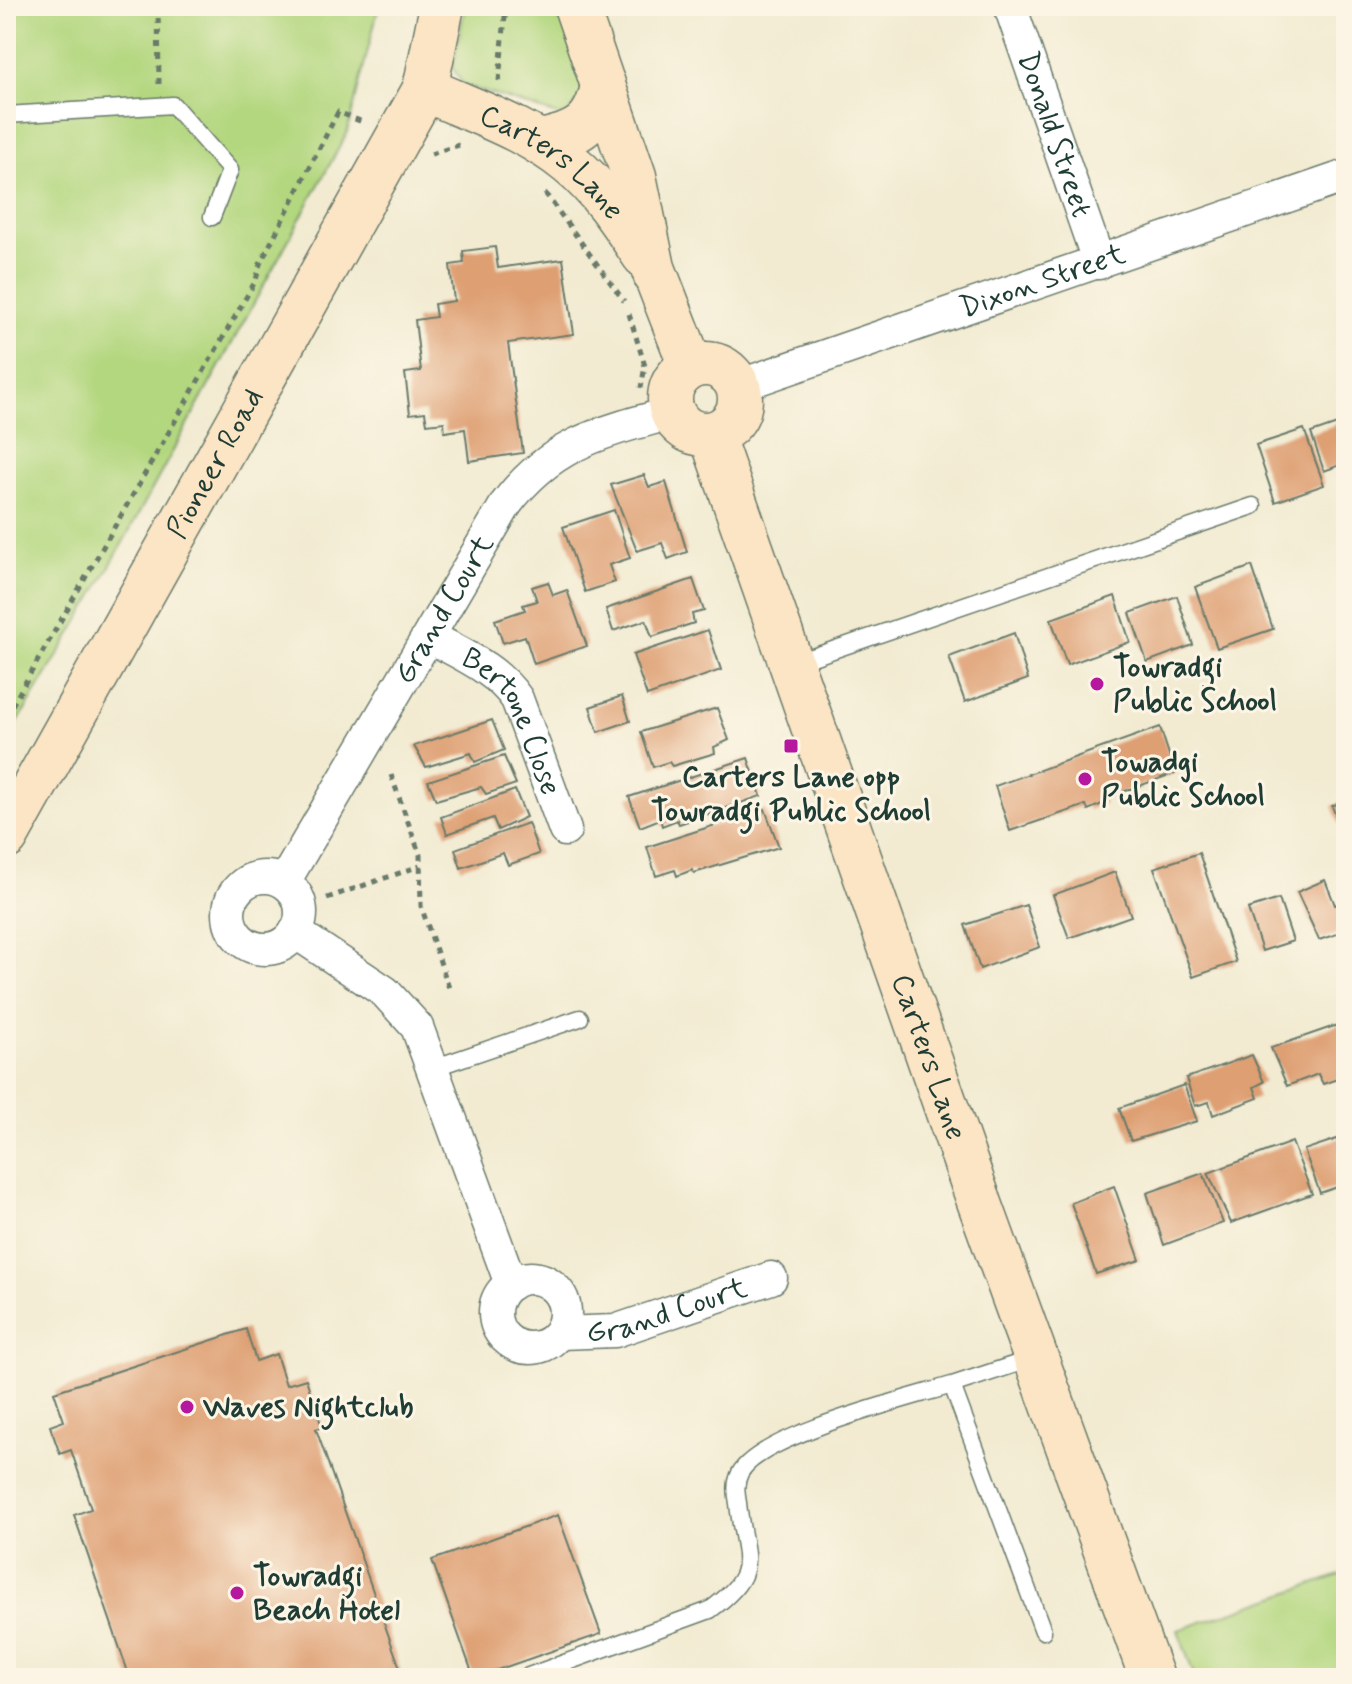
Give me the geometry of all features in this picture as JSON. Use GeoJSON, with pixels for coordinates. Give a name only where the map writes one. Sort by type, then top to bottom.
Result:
{"type":"FeatureCollection","features":[{"type":"Feature","properties":{"kind":"main road"},"geometry":{"type":"LineString","coordinates":[[417,6],[411,42],[413,62],[425,89]]}},
{"type":"Feature","properties":{"kind":"main road","name":"Pioneer Road"},"geometry":{"type":"LineString","coordinates":[[6,837],[425,89],[442,6]]}},
{"type":"Feature","properties":{"kind":"main road","name":"Carters Lane"},"geometry":{"type":"LineString","coordinates":[[576,6],[634,176],[653,268],[691,366]]}},
{"type":"Feature","properties":{"kind":"main road"},"geometry":{"type":"LineString","coordinates":[[539,142],[573,133],[594,117],[600,107],[603,84]]}},
{"type":"Feature","properties":{"kind":"main road","name":"Carters Lane"},"geometry":{"type":"LineString","coordinates":[[425,89],[485,135],[539,142],[570,163],[600,193],[653,268]]}},
{"type":"Feature","properties":{"kind":"main road"},"geometry":{"type":"LineString","coordinates":[[702,363],[724,369],[738,386],[740,396],[736,416],[721,431],[711,434],[687,430],[653,405],[670,391],[681,372],[702,363]]}},
{"type":"Feature","properties":{"kind":"main road","name":"Carters Lane"},"geometry":{"type":"LineString","coordinates":[[711,434],[789,664],[1152,1678]]}},
{"type":"Feature","properties":{"kind":"street","name":"Donald Street"},"geometry":{"type":"LineString","coordinates":[[1010,6],[1099,263]]}},
{"type":"Feature","properties":{"kind":"street","name":"Dixon Street"},"geometry":{"type":"LineString","coordinates":[[738,386],[1346,176]]}},
{"type":"Feature","properties":{"kind":"street","name":"Grand Court"},"geometry":{"type":"LineString","coordinates":[[284,882],[506,504],[527,475],[551,457],[653,405]]}},
{"type":"Feature","properties":{"kind":"street","name":"Bertone Close"},"geometry":{"type":"LineString","coordinates":[[430,637],[496,675],[509,687],[522,712],[565,830]]}},
{"type":"Feature","properties":{"kind":"street"},"geometry":{"type":"LineString","coordinates":[[261,877],[284,882],[298,900],[300,922],[295,932],[287,941],[264,949],[242,940],[229,921],[229,909],[239,887],[261,877]]}},
{"type":"Feature","properties":{"kind":"street"},"geometry":{"type":"LineString","coordinates":[[295,932],[385,992],[417,1027],[511,1284]]}},
{"type":"Feature","properties":{"kind":"street","name":"Grand Court"},"geometry":{"type":"LineString","coordinates":[[560,1333],[566,1309],[556,1288],[534,1278],[511,1284],[502,1291],[495,1313],[502,1334],[520,1347],[531,1348],[542,1346],[560,1333],[615,1331],[771,1278]]}},
{"type":"Feature","properties":{"kind":"lane"},"geometry":{"type":"LineString","coordinates":[[6,115],[173,105],[230,170],[212,217]]}},
{"type":"Feature","properties":{"kind":"lane"},"geometry":{"type":"LineString","coordinates":[[789,664],[1253,506]]}},
{"type":"Feature","properties":{"kind":"lane"},"geometry":{"type":"LineString","coordinates":[[433,1068],[580,1018]]}},
{"type":"Feature","properties":{"kind":"lane"},"geometry":{"type":"LineString","coordinates":[[526,1677],[710,1610],[734,1593],[746,1571],[748,1550],[736,1485],[741,1471],[774,1443],[1036,1358]]}},
{"type":"Feature","properties":{"kind":"lane"},"geometry":{"type":"LineString","coordinates":[[952,1385],[1043,1631]]}},
{"type":"Feature","properties":{"kind":"path"},"geometry":{"type":"LineString","coordinates":[[158,6],[160,106]]}},
{"type":"Feature","properties":{"kind":"path"},"geometry":{"type":"LineString","coordinates":[[6,716],[256,280],[260,264],[338,112],[399,137],[430,155],[485,135],[497,97],[506,6]]}},
{"type":"Feature","properties":{"kind":"path"},"geometry":{"type":"LineString","coordinates":[[543,191],[624,299],[645,366],[644,385],[653,405]]}},
{"type":"Feature","properties":{"kind":"path"},"geometry":{"type":"LineString","coordinates":[[391,775],[420,855],[421,906],[425,925],[450,991]]}},
{"type":"Feature","properties":{"kind":"path"},"geometry":{"type":"LineString","coordinates":[[327,898],[420,866]]}},
{"type":"Feature","properties":{"kind":"green space"},"geometry":{"type":"Polygon","coordinates":[[[6,6],[379,6],[347,133],[93,597],[6,742],[6,6]]]}},
{"type":"Feature","properties":{"kind":"green space"},"geometry":{"type":"Polygon","coordinates":[[[465,6],[558,6],[583,78],[582,95],[568,114],[560,116],[464,85],[453,69],[465,6]]]}},
{"type":"Feature","properties":{"kind":"green space"},"geometry":{"type":"Polygon","coordinates":[[[1346,1573],[1346,1678],[1195,1678],[1178,1630],[1346,1573]]]}},
{"type":"Feature","properties":{"kind":"building"},"geometry":{"type":"Polygon","coordinates":[[[495,247],[498,268],[563,259],[574,334],[508,343],[523,453],[469,461],[465,429],[445,432],[444,422],[427,424],[425,412],[410,414],[405,373],[421,371],[415,320],[436,317],[434,304],[454,301],[450,265],[464,263],[463,251],[495,247]]]}},
{"type":"Feature","properties":{"kind":"building"},"geometry":{"type":"Polygon","coordinates":[[[1346,421],[1346,463],[1324,471],[1311,433],[1346,421]]]}},
{"type":"Feature","properties":{"kind":"building"},"geometry":{"type":"Polygon","coordinates":[[[1304,429],[1324,485],[1275,502],[1256,445],[1304,429]]]}},
{"type":"Feature","properties":{"kind":"building"},"geometry":{"type":"Polygon","coordinates":[[[644,475],[649,487],[666,482],[687,552],[668,559],[662,543],[637,551],[611,485],[644,475]]]}},
{"type":"Feature","properties":{"kind":"building"},"geometry":{"type":"Polygon","coordinates":[[[614,510],[630,558],[609,565],[615,582],[585,592],[563,527],[614,510]]]}},
{"type":"Feature","properties":{"kind":"building"},"geometry":{"type":"Polygon","coordinates":[[[1252,566],[1273,629],[1217,648],[1195,587],[1252,566]]]}},
{"type":"Feature","properties":{"kind":"building"},"geometry":{"type":"Polygon","coordinates":[[[693,579],[704,611],[692,614],[694,623],[652,637],[646,620],[613,631],[606,609],[693,579]]]}},
{"type":"Feature","properties":{"kind":"building"},"geometry":{"type":"Polygon","coordinates":[[[548,582],[553,595],[567,590],[587,646],[534,664],[525,636],[503,643],[495,620],[525,610],[523,605],[537,601],[532,587],[548,582]]]}},
{"type":"Feature","properties":{"kind":"building"},"geometry":{"type":"Polygon","coordinates":[[[1115,596],[1130,642],[1067,665],[1051,619],[1115,596]]]}},
{"type":"Feature","properties":{"kind":"building"},"geometry":{"type":"Polygon","coordinates":[[[1177,596],[1193,645],[1147,662],[1130,613],[1177,596]]]}},
{"type":"Feature","properties":{"kind":"building"},"geometry":{"type":"Polygon","coordinates":[[[708,630],[721,670],[647,696],[633,655],[708,630]]]}},
{"type":"Feature","properties":{"kind":"building"},"geometry":{"type":"Polygon","coordinates":[[[1014,633],[1028,679],[965,702],[949,657],[1014,633]]]}},
{"type":"Feature","properties":{"kind":"building"},"geometry":{"type":"Polygon","coordinates":[[[622,696],[630,721],[598,732],[590,707],[622,696]]]}},
{"type":"Feature","properties":{"kind":"building"},"geometry":{"type":"Polygon","coordinates":[[[717,708],[729,740],[714,747],[715,753],[672,766],[669,762],[653,767],[641,732],[717,708]]]}},
{"type":"Feature","properties":{"kind":"building"},"geometry":{"type":"Polygon","coordinates":[[[492,720],[504,750],[475,762],[471,753],[426,767],[414,746],[492,720]]]}},
{"type":"Feature","properties":{"kind":"building","name":"Towadgi Public School"},"geometry":{"type":"Polygon","coordinates":[[[1160,727],[1175,773],[1103,799],[1105,803],[1088,810],[1086,805],[1010,831],[995,786],[1160,727]]]}},
{"type":"Feature","properties":{"kind":"building"},"geometry":{"type":"Polygon","coordinates":[[[504,756],[516,784],[486,794],[481,787],[436,800],[428,781],[504,756]]]}},
{"type":"Feature","properties":{"kind":"building"},"geometry":{"type":"Polygon","coordinates":[[[748,758],[761,796],[679,824],[677,820],[662,826],[660,819],[640,827],[629,797],[748,758]]]}},
{"type":"Feature","properties":{"kind":"building"},"geometry":{"type":"Polygon","coordinates":[[[515,790],[526,817],[498,830],[493,818],[447,834],[441,817],[515,790]]]}},
{"type":"Feature","properties":{"kind":"building"},"geometry":{"type":"Polygon","coordinates":[[[1346,800],[1346,844],[1332,806],[1346,800]]]}},
{"type":"Feature","properties":{"kind":"building"},"geometry":{"type":"Polygon","coordinates":[[[765,809],[779,847],[694,873],[692,870],[677,876],[675,870],[656,876],[647,847],[765,809]]]}},
{"type":"Feature","properties":{"kind":"building"},"geometry":{"type":"Polygon","coordinates":[[[528,823],[539,854],[508,865],[503,853],[461,868],[455,849],[528,823]]]}},
{"type":"Feature","properties":{"kind":"building"},"geometry":{"type":"Polygon","coordinates":[[[1199,853],[1236,962],[1193,977],[1154,868],[1199,853]]]}},
{"type":"Feature","properties":{"kind":"building"},"geometry":{"type":"Polygon","coordinates":[[[1115,872],[1131,916],[1069,938],[1053,895],[1115,872]]]}},
{"type":"Feature","properties":{"kind":"building"},"geometry":{"type":"Polygon","coordinates":[[[1325,880],[1335,905],[1346,902],[1346,931],[1319,940],[1297,892],[1325,880]]]}},
{"type":"Feature","properties":{"kind":"building"},"geometry":{"type":"Polygon","coordinates":[[[1279,899],[1293,941],[1262,951],[1248,909],[1279,899]]]}},
{"type":"Feature","properties":{"kind":"building"},"geometry":{"type":"Polygon","coordinates":[[[1026,905],[1040,947],[980,969],[965,925],[1026,905]]]}},
{"type":"Feature","properties":{"kind":"building"},"geometry":{"type":"Polygon","coordinates":[[[1346,1022],[1346,1076],[1323,1084],[1318,1074],[1287,1086],[1271,1048],[1346,1022]]]}},
{"type":"Feature","properties":{"kind":"building"},"geometry":{"type":"Polygon","coordinates":[[[1252,1055],[1264,1082],[1254,1087],[1258,1098],[1213,1115],[1209,1102],[1195,1106],[1186,1078],[1252,1055]]]}},
{"type":"Feature","properties":{"kind":"building"},"geometry":{"type":"Polygon","coordinates":[[[1184,1085],[1197,1121],[1131,1141],[1119,1108],[1184,1085]]]}},
{"type":"Feature","properties":{"kind":"building"},"geometry":{"type":"Polygon","coordinates":[[[1346,1136],[1346,1184],[1320,1193],[1304,1150],[1346,1136]]]}},
{"type":"Feature","properties":{"kind":"building"},"geometry":{"type":"Polygon","coordinates":[[[1292,1142],[1312,1194],[1231,1223],[1208,1173],[1292,1142]]]}},
{"type":"Feature","properties":{"kind":"building"},"geometry":{"type":"Polygon","coordinates":[[[1203,1173],[1223,1223],[1164,1245],[1147,1193],[1203,1173]]]}},
{"type":"Feature","properties":{"kind":"building"},"geometry":{"type":"Polygon","coordinates":[[[1114,1186],[1140,1260],[1096,1274],[1071,1203],[1114,1186]]]}},
{"type":"Feature","properties":{"kind":"building","name":"Towradgi Beach Hotel"},"geometry":{"type":"Polygon","coordinates":[[[246,1329],[256,1361],[276,1354],[286,1385],[306,1379],[322,1427],[316,1429],[401,1671],[379,1678],[130,1678],[74,1515],[91,1509],[71,1450],[60,1454],[50,1426],[64,1421],[54,1392],[246,1329]]]}},
{"type":"Feature","properties":{"kind":"building"},"geometry":{"type":"Polygon","coordinates":[[[558,1515],[601,1634],[474,1678],[432,1560],[558,1515]]]}},
{"type":"Feature","properties":{"kind":"place","name":"Towradgi Public School"},"geometry":{"type":"Point","coordinates":[1097,684]}},
{"type":"Feature","properties":{"kind":"place","name":"Carters Lane opp Towradgi Public School"},"geometry":{"type":"Point","coordinates":[791,746]}},
{"type":"Feature","properties":{"kind":"place","name":"Towadgi Public School"},"geometry":{"type":"Point","coordinates":[1085,779]}},
{"type":"Feature","properties":{"kind":"place","name":"Waves Nightclub"},"geometry":{"type":"Point","coordinates":[187,1407]}},
{"type":"Feature","properties":{"kind":"place","name":"Towradgi Beach Hotel"},"geometry":{"type":"Point","coordinates":[237,1593]}}]}
